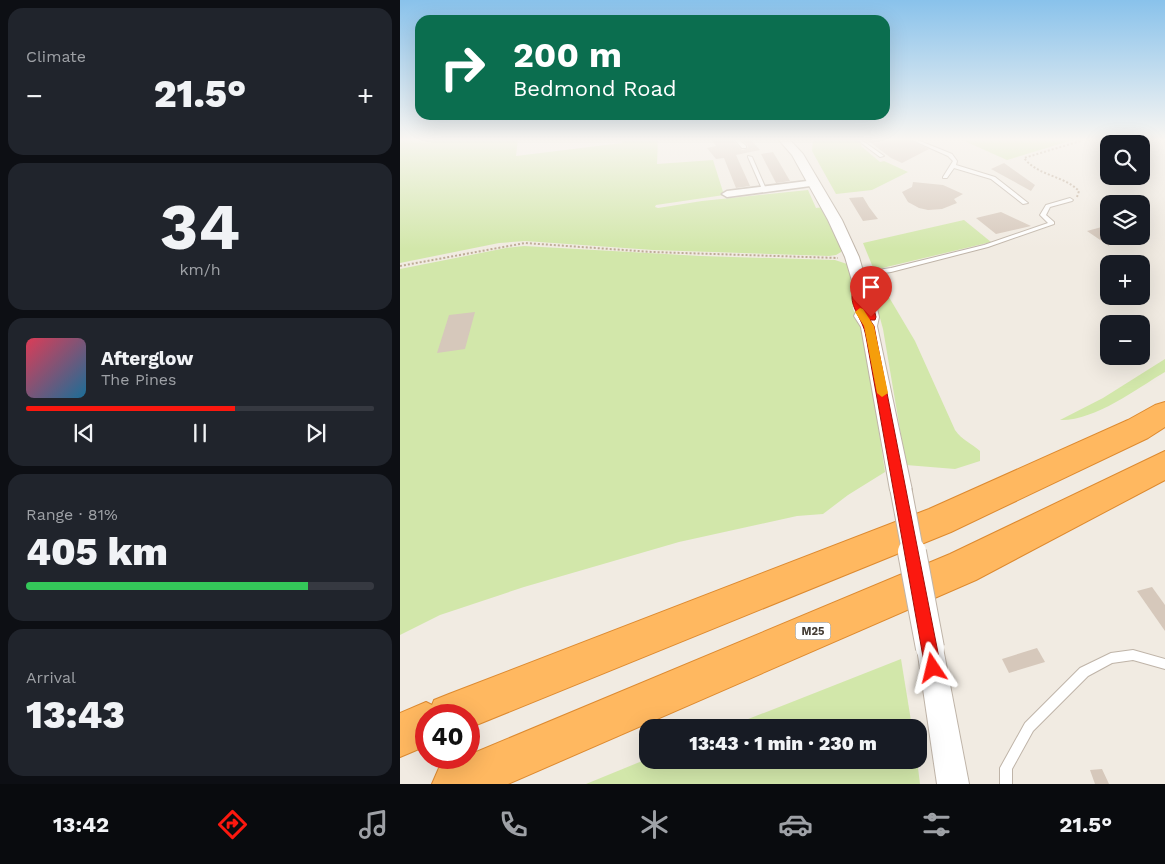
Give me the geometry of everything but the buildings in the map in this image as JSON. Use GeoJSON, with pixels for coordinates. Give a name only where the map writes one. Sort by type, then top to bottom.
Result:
{"type":"FeatureCollection","features":[{"type":"Feature","properties":{"kind":"highway"},"geometry":{"type":"LineString","coordinates":[[477,704],[939,521],[1138,429],[1165,413]]}},
{"type":"Feature","properties":{"kind":"highway","name":"M25"},"geometry":{"type":"LineString","coordinates":[[455,784],[963,567],[1165,465]]}},
{"type":"Feature","properties":{"kind":"highway"},"geometry":{"type":"LineString","coordinates":[[400,734],[415,728]]}},
{"type":"Feature","properties":{"kind":"street"},"geometry":{"type":"LineString","coordinates":[[810,176],[835,220],[852,257],[858,280],[857,292],[860,311],[869,326],[930,648],[953,784]]}},
{"type":"Feature","properties":{"kind":"street"},"geometry":{"type":"LineString","coordinates":[[727,194],[815,183]]}},
{"type":"Feature","properties":{"kind":"lane"},"geometry":{"type":"LineString","coordinates":[[758,176],[764,189]]}},
{"type":"Feature","properties":{"kind":"lane"},"geometry":{"type":"LineString","coordinates":[[985,176],[993,178],[1025,203]]}},
{"type":"Feature","properties":{"kind":"lane"},"geometry":{"type":"LineString","coordinates":[[858,280],[1000,243],[1052,222],[1044,214],[1048,206],[1070,200]]}},
{"type":"Feature","properties":{"kind":"lane"},"geometry":{"type":"LineString","coordinates":[[1006,784],[1006,768],[1029,727],[1084,672],[1111,658],[1133,655],[1165,664]]}},
{"type":"Feature","properties":{"kind":"path"},"geometry":{"type":"LineString","coordinates":[[1052,176],[1077,188],[1079,194],[1070,200]]}},
{"type":"Feature","properties":{"kind":"path"},"geometry":{"type":"LineString","coordinates":[[400,266],[525,243],[685,253],[818,258],[852,257]]}},
{"type":"Feature","properties":{"kind":"green space"},"geometry":{"type":"Polygon","coordinates":[[[400,176],[718,176],[724,195],[656,205],[655,207],[658,208],[702,201],[808,190],[816,208],[824,207],[842,248],[841,252],[829,256],[653,250],[525,241],[499,243],[400,263],[400,176]]]}},
{"type":"Feature","properties":{"kind":"green space"},"geometry":{"type":"Polygon","coordinates":[[[826,176],[901,176],[872,190],[836,194],[826,176]]]}},
{"type":"Feature","properties":{"kind":"green space"},"geometry":{"type":"Polygon","coordinates":[[[964,220],[991,242],[874,270],[863,243],[964,220]]]}},
{"type":"Feature","properties":{"kind":"green space"},"geometry":{"type":"Polygon","coordinates":[[[524,246],[701,256],[835,260],[847,264],[852,278],[853,309],[864,331],[885,472],[848,495],[823,514],[797,516],[679,542],[524,587],[440,615],[400,635],[400,269],[524,246]]]}},
{"type":"Feature","properties":{"kind":"green space"},"geometry":{"type":"Polygon","coordinates":[[[873,276],[877,277],[915,341],[955,430],[980,451],[980,461],[955,469],[906,465],[883,329],[874,296],[873,276]]]}},
{"type":"Feature","properties":{"kind":"green space"},"geometry":{"type":"Polygon","coordinates":[[[1165,359],[1165,372],[1115,403],[1087,415],[1060,420],[1103,398],[1165,359]]]}},
{"type":"Feature","properties":{"kind":"green space"},"geometry":{"type":"Polygon","coordinates":[[[901,659],[911,719],[748,719],[901,659]]]}},
{"type":"Feature","properties":{"kind":"green space"},"geometry":{"type":"Polygon","coordinates":[[[639,762],[639,769],[918,769],[920,784],[586,784],[639,762]]]}},
{"type":"Feature","properties":{"kind":"slow traffic"},"geometry":{"type":"LineString","coordinates":[[860,312],[869,326],[882,393]]}},
{"type":"Feature","properties":{"kind":"route"},"geometry":{"type":"LineString","coordinates":[[871,317],[865,292],[860,286],[857,292],[860,311],[863,319],[869,326],[933,668]]}}]}
